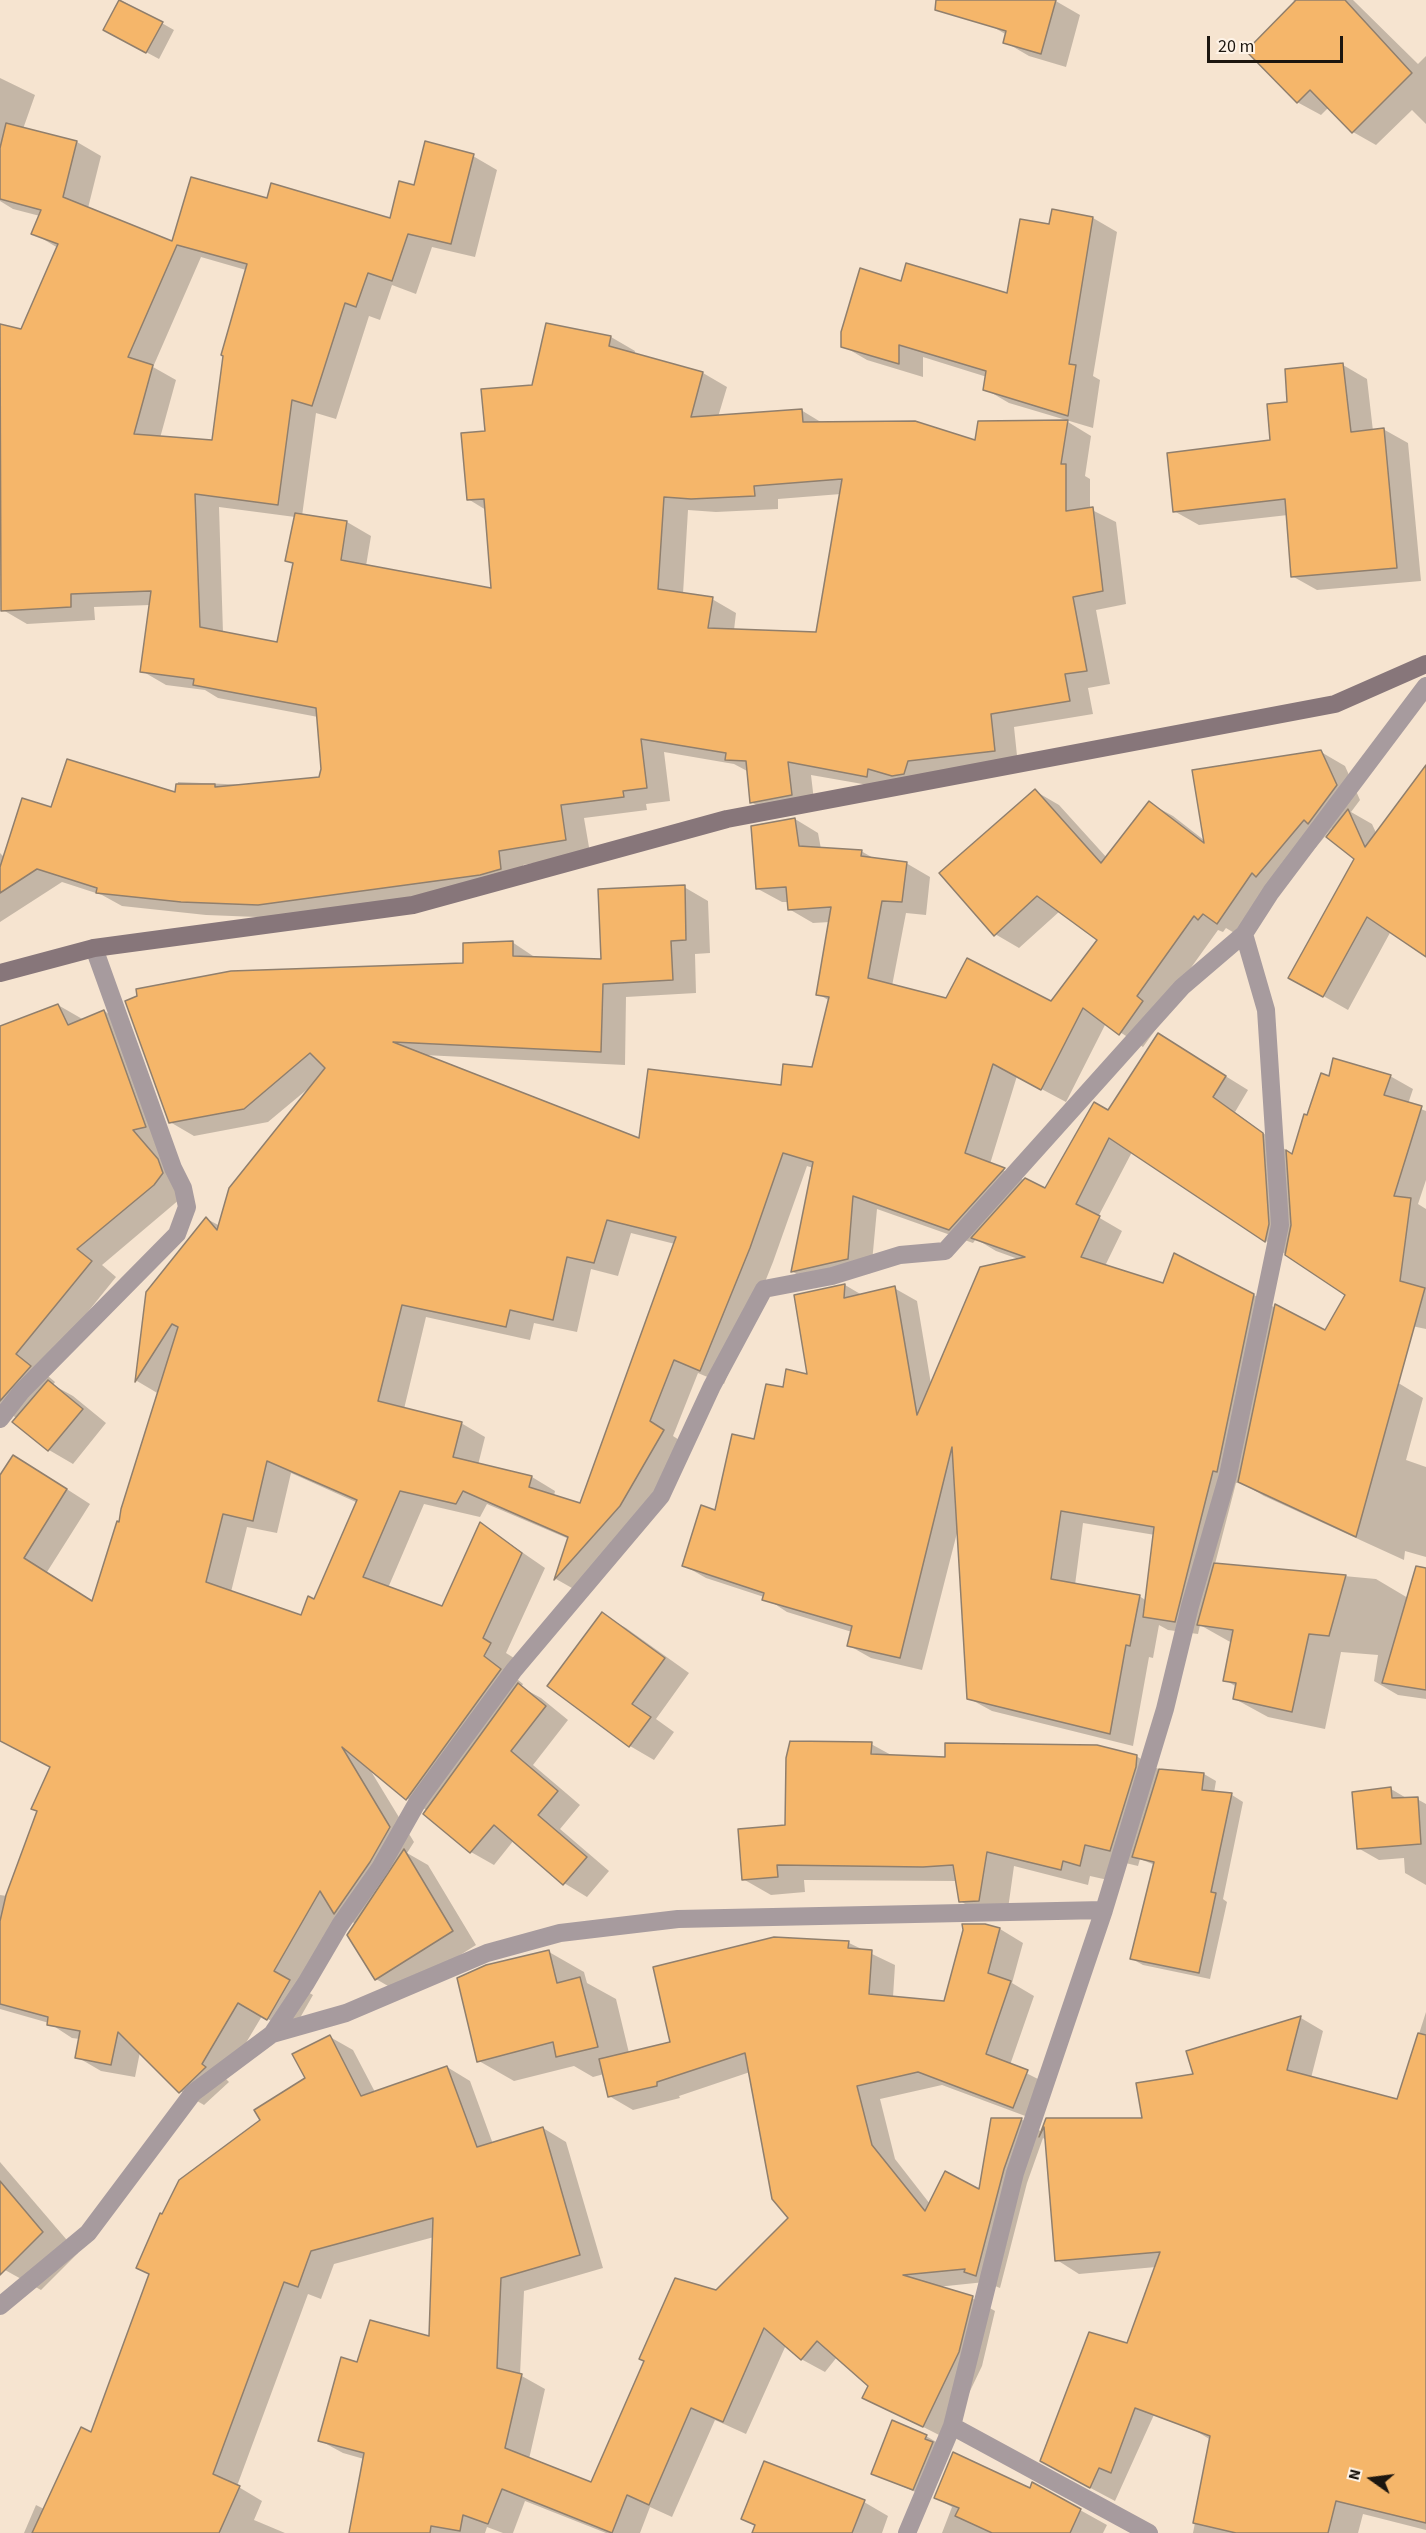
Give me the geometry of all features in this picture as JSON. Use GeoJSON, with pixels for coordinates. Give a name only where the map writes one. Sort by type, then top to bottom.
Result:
{"type":"FeatureCollection","features":[{"type":"Feature","properties":{"kind":"main road"},"geometry":{"type":"LineString","coordinates":[[0,973],[94,948],[413,904],[727,819],[1335,704],[1426,664]]}},
{"type":"Feature","properties":{"kind":"street"},"geometry":{"type":"LineString","coordinates":[[272,2034],[340,1925],[380,1868],[418,1801],[514,1670],[661,1496],[712,1386],[764,1289],[832,1276],[900,1255],[945,1251],[1182,987],[1244,934],[1271,892],[1426,687]]}},
{"type":"Feature","properties":{"kind":"street"},"geometry":{"type":"LineString","coordinates":[[907,2533],[952,2426],[1015,2173],[1104,1910],[1165,1709],[1190,1606],[1228,1475],[1280,1225],[1266,1010],[1244,934]]}},
{"type":"Feature","properties":{"kind":"street"},"geometry":{"type":"LineString","coordinates":[[0,1419],[21,1392],[177,1234],[187,1207],[183,1188],[173,1168],[94,948]]}},
{"type":"Feature","properties":{"kind":"street"},"geometry":{"type":"LineString","coordinates":[[0,2306],[88,2232],[193,2093],[272,2034],[346,2013],[487,1953],[560,1933],[678,1919],[1104,1910]]}},
{"type":"Feature","properties":{"kind":"street"},"geometry":{"type":"LineString","coordinates":[[952,2426],[1149,2533]]}},
{"type":"Feature","properties":{"kind":"building"},"geometry":{"type":"Polygon","coordinates":[[[119,0],[163,22],[146,53],[103,30],[119,0]]]}},
{"type":"Feature","properties":{"kind":"building"},"geometry":{"type":"Polygon","coordinates":[[[936,0],[1056,0],[1041,54],[1003,43],[1006,31],[935,10],[936,0]]]}},
{"type":"Feature","properties":{"kind":"building"},"geometry":{"type":"Polygon","coordinates":[[[1296,0],[1345,0],[1412,73],[1352,133],[1310,90],[1297,103],[1246,51],[1296,0]]]}},
{"type":"Feature","properties":{"kind":"building"},"geometry":{"type":"Polygon","coordinates":[[[6,123],[77,141],[63,197],[172,241],[191,177],[267,198],[271,183],[390,218],[399,181],[414,185],[425,141],[474,154],[451,244],[408,234],[392,281],[368,273],[356,307],[345,303],[312,406],[292,400],[278,505],[195,494],[200,627],[277,642],[293,563],[285,561],[295,513],[347,521],[341,560],[491,588],[484,499],[467,500],[461,433],[485,431],[481,389],[532,385],[546,323],[611,336],[609,346],[703,372],[691,417],[802,409],[803,422],[915,421],[975,440],[978,421],[1068,420],[1061,464],[1066,464],[1066,511],[1093,507],[1103,591],[1073,597],[1087,671],[1065,674],[1070,701],[991,714],[995,751],[908,761],[904,774],[892,776],[868,769],[867,777],[788,762],[792,795],[750,803],[746,761],[725,760],[726,753],[641,739],[647,788],[623,791],[624,797],[561,805],[566,840],[499,851],[501,869],[480,875],[258,905],[181,902],[96,893],[97,888],[37,869],[0,893],[0,867],[22,798],[51,807],[67,759],[175,792],[176,784],[215,784],[215,787],[319,777],[321,769],[316,708],[193,685],[194,679],[140,672],[151,591],[71,594],[71,607],[1,611],[0,324],[21,329],[58,244],[31,234],[41,210],[0,199],[0,148],[6,123]],[[177,245],[128,357],[153,365],[134,434],[212,440],[223,356],[221,355],[247,264],[177,245]],[[842,479],[754,486],[755,496],[691,499],[664,497],[658,589],[713,597],[708,628],[816,632],[842,479]]]}},
{"type":"Feature","properties":{"kind":"building"},"geometry":{"type":"Polygon","coordinates":[[[1052,209],[1093,217],[1069,364],[1076,365],[1068,416],[983,390],[986,371],[899,345],[899,364],[841,347],[841,332],[860,268],[901,281],[906,263],[1007,293],[1020,219],[1049,224],[1052,209]]]}},
{"type":"Feature","properties":{"kind":"building"},"geometry":{"type":"Polygon","coordinates":[[[1343,363],[1351,432],[1384,428],[1397,568],[1291,577],[1285,499],[1173,512],[1167,453],[1270,440],[1267,404],[1287,402],[1285,369],[1343,363]]]}},
{"type":"Feature","properties":{"kind":"building"},"geometry":{"type":"Polygon","coordinates":[[[1321,750],[1337,785],[1308,824],[1304,820],[1256,877],[1252,873],[1217,924],[1203,914],[1198,920],[1194,916],[1137,996],[1143,1001],[1119,1035],[1083,1008],[1041,1090],[993,1064],[965,1153],[1005,1168],[949,1230],[853,1196],[848,1259],[791,1272],[813,1162],[783,1153],[750,1248],[700,1371],[674,1360],[650,1421],[664,1430],[620,1506],[554,1580],[568,1537],[463,1491],[456,1504],[400,1491],[363,1577],[442,1606],[480,1522],[522,1553],[483,1638],[491,1643],[484,1656],[501,1669],[406,1800],[342,1747],[390,1827],[370,1862],[334,1914],[320,1891],[274,1971],[290,1980],[267,2020],[238,2003],[202,2064],[206,2067],[179,2093],[118,2032],[111,2065],[75,2058],[80,2031],[47,2025],[48,2017],[0,2004],[0,1921],[6,1895],[37,1811],[31,1809],[50,1767],[0,1741],[0,1475],[13,1455],[67,1489],[24,1558],[92,1601],[117,1521],[119,1522],[121,1509],[178,1327],[172,1324],[135,1382],[146,1292],[206,1217],[217,1230],[229,1188],[325,1068],[310,1053],[244,1109],[169,1123],[125,1001],[137,996],[136,989],[231,971],[463,963],[463,943],[513,941],[513,956],[601,959],[598,889],[685,885],[686,940],[671,941],[673,980],[603,984],[601,1052],[393,1042],[639,1138],[648,1069],[781,1085],[783,1064],[812,1067],[829,997],[816,995],[831,907],[788,910],[786,887],[756,889],[751,826],[795,818],[799,846],[862,850],[861,856],[907,862],[902,902],[882,901],[868,978],[946,998],[967,958],[1051,1001],[1097,940],[1037,896],[994,936],[939,873],[1035,789],[1101,863],[1149,801],[1204,843],[1192,770],[1321,750]],[[607,1220],[594,1263],[567,1257],[553,1320],[510,1310],[506,1327],[402,1305],[378,1401],[462,1422],[453,1457],[532,1476],[529,1487],[580,1503],[676,1237],[607,1220]],[[267,1461],[253,1521],[223,1514],[206,1582],[301,1615],[308,1596],[314,1599],[357,1500],[267,1461]]]}},
{"type":"Feature","properties":{"kind":"building"},"geometry":{"type":"Polygon","coordinates":[[[1426,765],[1426,957],[1367,917],[1323,997],[1288,978],[1354,859],[1326,837],[1348,809],[1365,847],[1426,765]]]}},
{"type":"Feature","properties":{"kind":"building"},"geometry":{"type":"Polygon","coordinates":[[[58,1004],[68,1025],[104,1010],[146,1127],[133,1130],[158,1159],[163,1173],[154,1185],[77,1249],[92,1261],[16,1354],[31,1366],[0,1401],[0,1026],[58,1004]]]}},
{"type":"Feature","properties":{"kind":"building"},"geometry":{"type":"Polygon","coordinates":[[[1158,1033],[1226,1076],[1213,1097],[1263,1133],[1269,1224],[1265,1242],[1109,1138],[1076,1204],[1100,1216],[1081,1257],[1163,1283],[1174,1253],[1254,1294],[1217,1472],[1213,1471],[1175,1622],[1143,1617],[1154,1527],[1061,1511],[1051,1579],[1140,1595],[1130,1646],[1126,1645],[1110,1734],[967,1699],[952,1447],[900,1658],[847,1646],[852,1626],[762,1600],[764,1593],[682,1566],[701,1505],[715,1510],[732,1434],[754,1439],[766,1384],[783,1387],[786,1369],[807,1374],[794,1295],[845,1284],[844,1298],[895,1286],[917,1415],[980,1267],[1025,1257],[971,1238],[1025,1178],[1045,1188],[1094,1102],[1108,1110],[1158,1033]]]}},
{"type":"Feature","properties":{"kind":"building"},"geometry":{"type":"Polygon","coordinates":[[[1333,1058],[1391,1075],[1384,1095],[1422,1106],[1394,1196],[1411,1198],[1400,1281],[1425,1288],[1356,1537],[1238,1482],[1275,1304],[1325,1330],[1345,1295],[1285,1255],[1291,1225],[1286,1150],[1292,1154],[1304,1114],[1307,1115],[1321,1073],[1329,1076],[1333,1058]]]}},
{"type":"Feature","properties":{"kind":"building"},"geometry":{"type":"Polygon","coordinates":[[[48,1380],[83,1409],[48,1451],[12,1422],[48,1380]]]}},
{"type":"Feature","properties":{"kind":"building"},"geometry":{"type":"Polygon","coordinates":[[[1214,1563],[1346,1575],[1329,1636],[1309,1634],[1292,1712],[1233,1699],[1236,1683],[1223,1681],[1233,1630],[1197,1625],[1214,1563]]]}},
{"type":"Feature","properties":{"kind":"building"},"geometry":{"type":"Polygon","coordinates":[[[1416,1566],[1426,1568],[1426,1690],[1382,1683],[1416,1566]]]}},
{"type":"Feature","properties":{"kind":"building"},"geometry":{"type":"Polygon","coordinates":[[[602,1612],[665,1658],[632,1704],[651,1717],[629,1747],[547,1686],[602,1612]]]}},
{"type":"Feature","properties":{"kind":"building"},"geometry":{"type":"Polygon","coordinates":[[[518,1683],[546,1706],[511,1751],[558,1791],[538,1815],[587,1857],[563,1885],[494,1825],[470,1853],[423,1814],[518,1683]]]}},
{"type":"Feature","properties":{"kind":"building"},"geometry":{"type":"Polygon","coordinates":[[[790,1741],[872,1742],[871,1754],[945,1757],[945,1743],[1097,1745],[1137,1755],[1136,1767],[1110,1851],[1085,1845],[1080,1866],[1063,1861],[1061,1870],[987,1852],[979,1901],[959,1902],[953,1865],[923,1867],[777,1865],[778,1877],[742,1880],[738,1829],[785,1825],[786,1758],[790,1741]]]}},
{"type":"Feature","properties":{"kind":"building"},"geometry":{"type":"Polygon","coordinates":[[[1159,1769],[1204,1773],[1202,1790],[1232,1793],[1211,1892],[1216,1893],[1199,1973],[1130,1959],[1154,1862],[1132,1857],[1159,1769]]]}},
{"type":"Feature","properties":{"kind":"building"},"geometry":{"type":"Polygon","coordinates":[[[1391,1787],[1392,1798],[1418,1797],[1421,1844],[1357,1849],[1352,1792],[1391,1787]]]}},
{"type":"Feature","properties":{"kind":"building"},"geometry":{"type":"Polygon","coordinates":[[[404,1849],[453,1931],[375,1980],[347,1935],[404,1849]]]}},
{"type":"Feature","properties":{"kind":"building"},"geometry":{"type":"Polygon","coordinates":[[[962,1924],[985,1924],[1000,1928],[988,1973],[1011,1981],[986,2054],[1028,2070],[1013,2108],[918,2072],[857,2086],[872,2145],[925,2211],[945,2171],[979,2189],[991,2118],[1022,2118],[1004,2169],[976,2276],[964,2272],[965,2269],[903,2275],[973,2296],[959,2352],[923,2427],[862,2398],[868,2386],[817,2341],[801,2360],[764,2328],[723,2422],[691,2408],[649,2505],[627,2495],[612,2533],[502,2489],[488,2524],[463,2515],[460,2531],[431,2526],[430,2533],[349,2533],[364,2453],[318,2441],[341,2357],[357,2362],[370,2320],[429,2336],[433,2218],[311,2251],[298,2287],[284,2282],[213,2474],[240,2486],[219,2533],[32,2533],[81,2427],[91,2432],[149,2274],[136,2268],[160,2213],[162,2214],[179,2180],[260,2120],[254,2110],[305,2078],[292,2054],[330,2035],[361,2096],[447,2066],[477,2147],[543,2127],[580,2255],[501,2278],[497,2368],[522,2374],[505,2448],[591,2482],[644,2361],[639,2359],[675,2278],[716,2290],[788,2218],[772,2199],[745,2053],[657,2082],[657,2086],[608,2097],[599,2059],[670,2042],[653,1967],[774,1937],[849,1941],[848,1948],[872,1950],[869,1994],[944,2001],[963,1930],[962,1924]]]}},
{"type":"Feature","properties":{"kind":"building"},"geometry":{"type":"Polygon","coordinates":[[[549,1950],[557,1983],[580,1977],[598,2047],[556,2057],[553,2042],[477,2062],[457,1978],[486,1965],[549,1950]]]}},
{"type":"Feature","properties":{"kind":"building"},"geometry":{"type":"Polygon","coordinates":[[[1301,2016],[1287,2070],[1397,2099],[1418,2033],[1426,2035],[1426,2523],[1336,2501],[1328,2533],[1236,2533],[1193,2523],[1210,2436],[1135,2408],[1111,2473],[1099,2468],[1090,2488],[1040,2461],[1089,2332],[1127,2343],[1160,2252],[1055,2261],[1044,2127],[1039,2137],[1046,2118],[1142,2118],[1136,2083],[1193,2074],[1186,2051],[1301,2016]]]}},
{"type":"Feature","properties":{"kind":"building"},"geometry":{"type":"Polygon","coordinates":[[[0,2181],[43,2232],[0,2275],[0,2181]]]}},
{"type":"Feature","properties":{"kind":"building"},"geometry":{"type":"Polygon","coordinates":[[[892,2420],[927,2435],[925,2439],[933,2442],[913,2490],[871,2474],[892,2420]]]}},
{"type":"Feature","properties":{"kind":"building"},"geometry":{"type":"Polygon","coordinates":[[[953,2452],[1030,2488],[1032,2482],[1081,2509],[1070,2533],[992,2533],[955,2516],[959,2508],[934,2498],[953,2452]]]}},
{"type":"Feature","properties":{"kind":"building"},"geometry":{"type":"Polygon","coordinates":[[[764,2461],[865,2500],[852,2533],[752,2533],[755,2525],[741,2519],[764,2461]]]}}]}
